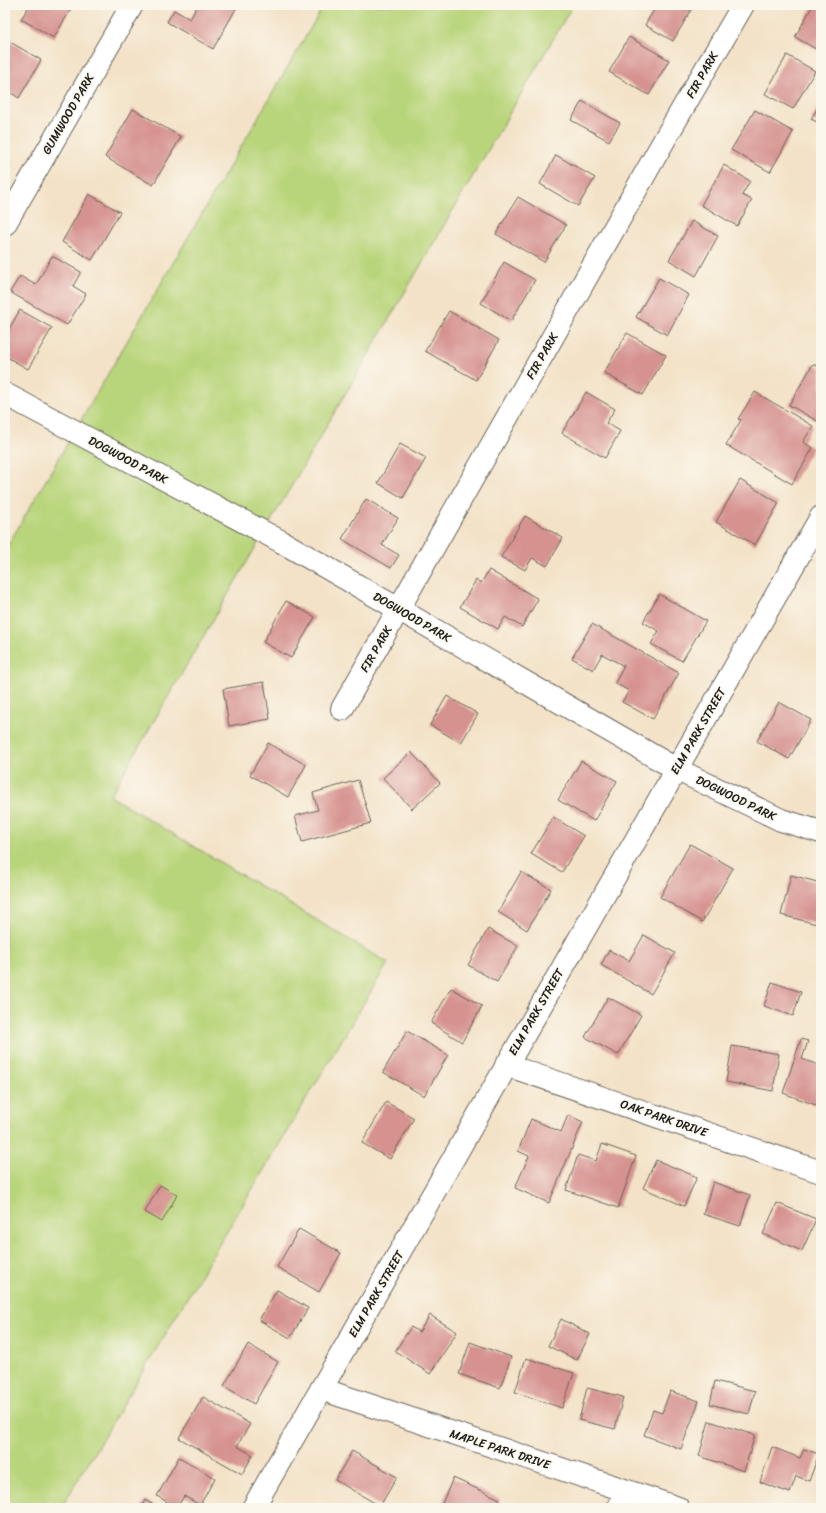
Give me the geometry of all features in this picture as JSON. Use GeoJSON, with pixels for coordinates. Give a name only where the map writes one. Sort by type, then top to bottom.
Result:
{"type":"FeatureCollection","features":[{"type":"Feature","properties":{"kind":"street","name":"GUMWOOD PARK"},"geometry":{"type":"LineString","coordinates":[[5,224],[132,5]]}},
{"type":"Feature","properties":{"kind":"street","name":"FIR PARK"},"geometry":{"type":"LineString","coordinates":[[342,709],[666,137],[743,5]]}},
{"type":"Feature","properties":{"kind":"street","name":"DOGWOOD PARK"},"geometry":{"type":"LineString","coordinates":[[5,394],[282,542],[676,769],[781,820],[821,832]]}},
{"type":"Feature","properties":{"kind":"street","name":"ELM PARK STREET"},"geometry":{"type":"LineString","coordinates":[[253,1508],[821,517]]}},
{"type":"Feature","properties":{"kind":"street","name":"OAK PARK DRIVE"},"geometry":{"type":"LineString","coordinates":[[506,1065],[821,1172]]}},
{"type":"Feature","properties":{"kind":"street","name":"MAPLE PARK DRIVE"},"geometry":{"type":"LineString","coordinates":[[321,1389],[623,1500],[678,1508]]}},
{"type":"Feature","properties":{"kind":"green space"},"geometry":{"type":"Polygon","coordinates":[[[324,5],[573,5],[110,796],[388,963],[61,1508],[5,1508],[5,550],[324,5]]]}},
{"type":"Feature","properties":{"kind":"building"},"geometry":{"type":"Polygon","coordinates":[[[30,5],[73,5],[54,38],[21,19],[30,5]]]}},
{"type":"Feature","properties":{"kind":"building"},"geometry":{"type":"Polygon","coordinates":[[[198,5],[234,5],[237,7],[213,49],[167,22],[174,10],[190,19],[198,5]]]}},
{"type":"Feature","properties":{"kind":"building"},"geometry":{"type":"Polygon","coordinates":[[[657,5],[694,5],[673,41],[645,25],[657,5]]]}},
{"type":"Feature","properties":{"kind":"building"},"geometry":{"type":"Polygon","coordinates":[[[813,5],[821,5],[821,52],[795,37],[813,5]]]}},
{"type":"Feature","properties":{"kind":"building"},"geometry":{"type":"Polygon","coordinates":[[[629,37],[669,60],[649,95],[609,72],[629,37]]]}},
{"type":"Feature","properties":{"kind":"building"},"geometry":{"type":"Polygon","coordinates":[[[5,39],[41,60],[19,98],[5,89],[5,39]]]}},
{"type":"Feature","properties":{"kind":"building"},"geometry":{"type":"Polygon","coordinates":[[[787,55],[815,71],[793,109],[765,94],[787,55]]]}},
{"type":"Feature","properties":{"kind":"building"},"geometry":{"type":"Polygon","coordinates":[[[582,101],[620,123],[609,141],[571,120],[582,101]]]}},
{"type":"Feature","properties":{"kind":"building"},"geometry":{"type":"Polygon","coordinates":[[[821,102],[821,124],[811,119],[821,102]]]}},
{"type":"Feature","properties":{"kind":"building"},"geometry":{"type":"Polygon","coordinates":[[[133,109],[181,137],[153,185],[105,157],[133,109]]]}},
{"type":"Feature","properties":{"kind":"building"},"geometry":{"type":"Polygon","coordinates":[[[755,110],[793,132],[770,172],[731,150],[755,110]]]}},
{"type":"Feature","properties":{"kind":"building"},"geometry":{"type":"Polygon","coordinates":[[[556,155],[595,178],[578,206],[540,184],[556,155]]]}},
{"type":"Feature","properties":{"kind":"building"},"geometry":{"type":"Polygon","coordinates":[[[724,165],[750,181],[742,195],[752,200],[737,226],[701,205],[724,165]]]}},
{"type":"Feature","properties":{"kind":"building"},"geometry":{"type":"Polygon","coordinates":[[[89,194],[120,212],[92,260],[62,242],[89,194]]]}},
{"type":"Feature","properties":{"kind":"building"},"geometry":{"type":"Polygon","coordinates":[[[518,197],[566,225],[544,262],[496,234],[518,197]]]}},
{"type":"Feature","properties":{"kind":"building"},"geometry":{"type":"Polygon","coordinates":[[[692,221],[718,236],[696,276],[669,260],[692,221]]]}},
{"type":"Feature","properties":{"kind":"building"},"geometry":{"type":"Polygon","coordinates":[[[52,256],[81,272],[73,286],[86,294],[67,325],[10,292],[20,276],[36,285],[52,256]]]}},
{"type":"Feature","properties":{"kind":"building"},"geometry":{"type":"Polygon","coordinates":[[[504,262],[535,280],[511,321],[481,303],[504,262]]]}},
{"type":"Feature","properties":{"kind":"building"},"geometry":{"type":"Polygon","coordinates":[[[659,278],[689,295],[667,335],[636,317],[659,278]]]}},
{"type":"Feature","properties":{"kind":"building"},"geometry":{"type":"Polygon","coordinates":[[[20,310],[52,328],[28,369],[5,356],[5,336],[20,310]]]}},
{"type":"Feature","properties":{"kind":"building"},"geometry":{"type":"Polygon","coordinates":[[[449,311],[499,340],[476,380],[425,351],[449,311]]]}},
{"type":"Feature","properties":{"kind":"building"},"geometry":{"type":"Polygon","coordinates":[[[627,333],[666,355],[643,395],[604,373],[627,333]]]}},
{"type":"Feature","properties":{"kind":"building"},"geometry":{"type":"Polygon","coordinates":[[[813,364],[821,368],[821,420],[819,422],[789,405],[813,364]]]}},
{"type":"Feature","properties":{"kind":"building"},"geometry":{"type":"Polygon","coordinates":[[[586,392],[615,409],[606,423],[620,431],[605,458],[562,433],[586,392]]]}},
{"type":"Feature","properties":{"kind":"building"},"geometry":{"type":"Polygon","coordinates":[[[755,392],[813,426],[803,442],[813,448],[792,484],[726,445],[741,420],[738,419],[755,392]]]}},
{"type":"Feature","properties":{"kind":"building"},"geometry":{"type":"Polygon","coordinates":[[[400,444],[426,458],[403,498],[378,483],[400,444]]]}},
{"type":"Feature","properties":{"kind":"building"},"geometry":{"type":"Polygon","coordinates":[[[740,480],[779,503],[755,545],[716,522],[740,480]]]}},
{"type":"Feature","properties":{"kind":"building"},"geometry":{"type":"Polygon","coordinates":[[[366,499],[398,518],[382,545],[399,555],[391,568],[342,539],[366,499]]]}},
{"type":"Feature","properties":{"kind":"building"},"geometry":{"type":"Polygon","coordinates":[[[525,516],[563,538],[547,566],[532,558],[525,570],[501,557],[525,516]]]}},
{"type":"Feature","properties":{"kind":"building"},"geometry":{"type":"Polygon","coordinates":[[[489,570],[538,599],[522,627],[505,617],[498,629],[460,607],[476,580],[481,583],[489,570]]]}},
{"type":"Feature","properties":{"kind":"building"},"geometry":{"type":"Polygon","coordinates":[[[659,594],[706,621],[682,661],[651,644],[659,631],[643,622],[659,594]]]}},
{"type":"Feature","properties":{"kind":"building"},"geometry":{"type":"Polygon","coordinates":[[[286,601],[315,617],[291,658],[263,642],[286,601]]]}},
{"type":"Feature","properties":{"kind":"building"},"geometry":{"type":"Polygon","coordinates":[[[592,624],[679,673],[653,719],[622,702],[629,691],[615,683],[624,666],[602,654],[593,670],[572,658],[592,624]]]}},
{"type":"Feature","properties":{"kind":"building"},"geometry":{"type":"Polygon","coordinates":[[[264,682],[270,719],[229,726],[223,689],[264,682]]]}},
{"type":"Feature","properties":{"kind":"building"},"geometry":{"type":"Polygon","coordinates":[[[447,696],[478,714],[461,743],[430,725],[447,696]]]}},
{"type":"Feature","properties":{"kind":"building"},"geometry":{"type":"Polygon","coordinates":[[[779,702],[811,720],[789,759],[757,741],[779,702]]]}},
{"type":"Feature","properties":{"kind":"building"},"geometry":{"type":"Polygon","coordinates":[[[268,743],[306,765],[288,797],[250,775],[268,743]]]}},
{"type":"Feature","properties":{"kind":"building"},"geometry":{"type":"Polygon","coordinates":[[[411,752],[440,783],[412,809],[383,778],[411,752]]]}},
{"type":"Feature","properties":{"kind":"building"},"geometry":{"type":"Polygon","coordinates":[[[581,761],[617,781],[594,821],[558,800],[581,761]]]}},
{"type":"Feature","properties":{"kind":"building"},"geometry":{"type":"Polygon","coordinates":[[[358,780],[371,823],[302,842],[295,816],[318,810],[313,793],[358,780]]]}},
{"type":"Feature","properties":{"kind":"building"},"geometry":{"type":"Polygon","coordinates":[[[553,817],[584,836],[562,872],[531,854],[553,817]]]}},
{"type":"Feature","properties":{"kind":"building"},"geometry":{"type":"Polygon","coordinates":[[[690,844],[733,868],[702,922],[660,897],[690,844]]]}},
{"type":"Feature","properties":{"kind":"building"},"geometry":{"type":"Polygon","coordinates":[[[521,872],[551,889],[527,930],[498,912],[521,872]]]}},
{"type":"Feature","properties":{"kind":"building"},"geometry":{"type":"Polygon","coordinates":[[[791,875],[821,883],[821,925],[781,915],[791,875]]]}},
{"type":"Feature","properties":{"kind":"building"},"geometry":{"type":"Polygon","coordinates":[[[488,929],[518,946],[497,982],[468,965],[488,929]]]}},
{"type":"Feature","properties":{"kind":"building"},"geometry":{"type":"Polygon","coordinates":[[[644,935],[675,953],[651,994],[601,965],[609,950],[629,961],[644,935]]]}},
{"type":"Feature","properties":{"kind":"building"},"geometry":{"type":"Polygon","coordinates":[[[772,982],[801,992],[793,1016],[764,1006],[772,982]]]}},
{"type":"Feature","properties":{"kind":"building"},"geometry":{"type":"Polygon","coordinates":[[[451,988],[482,1006],[462,1042],[431,1023],[451,988]]]}},
{"type":"Feature","properties":{"kind":"building"},"geometry":{"type":"Polygon","coordinates":[[[608,997],[641,1015],[618,1055],[585,1037],[608,997]]]}},
{"type":"Feature","properties":{"kind":"building"},"geometry":{"type":"Polygon","coordinates":[[[407,1031],[448,1055],[424,1096],[383,1072],[407,1031]]]}},
{"type":"Feature","properties":{"kind":"building"},"geometry":{"type":"Polygon","coordinates":[[[801,1039],[808,1041],[802,1059],[821,1066],[821,1107],[783,1093],[801,1039]]]}},
{"type":"Feature","properties":{"kind":"building"},"geometry":{"type":"Polygon","coordinates":[[[732,1046],[779,1054],[773,1091],[726,1082],[732,1046]]]}},
{"type":"Feature","properties":{"kind":"building"},"geometry":{"type":"Polygon","coordinates":[[[386,1102],[414,1118],[390,1159],[362,1143],[386,1102]]]}},
{"type":"Feature","properties":{"kind":"building"},"geometry":{"type":"Polygon","coordinates":[[[568,1115],[583,1122],[549,1203],[515,1188],[529,1156],[518,1151],[531,1119],[561,1132],[568,1115]]]}},
{"type":"Feature","properties":{"kind":"building"},"geometry":{"type":"Polygon","coordinates":[[[602,1144],[636,1156],[618,1208],[566,1190],[578,1155],[596,1161],[602,1144]]]}},
{"type":"Feature","properties":{"kind":"building"},"geometry":{"type":"Polygon","coordinates":[[[656,1160],[697,1177],[684,1206],[643,1188],[656,1160]]]}},
{"type":"Feature","properties":{"kind":"building"},"geometry":{"type":"Polygon","coordinates":[[[713,1182],[750,1195],[740,1226],[703,1214],[713,1182]]]}},
{"type":"Feature","properties":{"kind":"building"},"geometry":{"type":"Polygon","coordinates":[[[160,1185],[177,1195],[162,1222],[145,1212],[160,1185]]]}},
{"type":"Feature","properties":{"kind":"building"},"geometry":{"type":"Polygon","coordinates":[[[777,1203],[816,1219],[802,1251],[763,1234],[777,1203]]]}},
{"type":"Feature","properties":{"kind":"building"},"geometry":{"type":"Polygon","coordinates":[[[299,1229],[341,1253],[319,1292],[277,1267],[299,1229]]]}},
{"type":"Feature","properties":{"kind":"building"},"geometry":{"type":"Polygon","coordinates":[[[277,1290],[308,1308],[290,1338],[259,1320],[277,1290]]]}},
{"type":"Feature","properties":{"kind":"building"},"geometry":{"type":"Polygon","coordinates":[[[430,1315],[457,1332],[430,1374],[395,1351],[411,1327],[419,1332],[430,1315]]]}},
{"type":"Feature","properties":{"kind":"building"},"geometry":{"type":"Polygon","coordinates":[[[561,1319],[590,1334],[577,1360],[548,1346],[561,1319]]]}},
{"type":"Feature","properties":{"kind":"building"},"geometry":{"type":"Polygon","coordinates":[[[470,1342],[511,1357],[500,1388],[459,1374],[470,1342]]]}},
{"type":"Feature","properties":{"kind":"building"},"geometry":{"type":"Polygon","coordinates":[[[248,1344],[278,1362],[254,1404],[224,1386],[248,1344]]]}},
{"type":"Feature","properties":{"kind":"building"},"geometry":{"type":"Polygon","coordinates":[[[526,1358],[574,1373],[562,1408],[515,1392],[526,1358]]]}},
{"type":"Feature","properties":{"kind":"building"},"geometry":{"type":"Polygon","coordinates":[[[715,1381],[755,1391],[749,1414],[710,1404],[715,1381]]]}},
{"type":"Feature","properties":{"kind":"building"},"geometry":{"type":"Polygon","coordinates":[[[587,1388],[623,1397],[615,1429],[579,1420],[587,1388]]]}},
{"type":"Feature","properties":{"kind":"building"},"geometry":{"type":"Polygon","coordinates":[[[670,1391],[699,1401],[681,1449],[644,1435],[653,1410],[662,1413],[670,1391]]]}},
{"type":"Feature","properties":{"kind":"building"},"geometry":{"type":"Polygon","coordinates":[[[203,1397],[250,1424],[237,1446],[253,1455],[242,1474],[179,1438],[203,1397]]]}},
{"type":"Feature","properties":{"kind":"building"},"geometry":{"type":"Polygon","coordinates":[[[709,1421],[755,1435],[744,1471],[699,1456],[709,1421]]]}},
{"type":"Feature","properties":{"kind":"building"},"geometry":{"type":"Polygon","coordinates":[[[772,1447],[800,1458],[804,1449],[819,1454],[809,1481],[796,1476],[790,1493],[760,1482],[772,1447]]]}},
{"type":"Feature","properties":{"kind":"building"},"geometry":{"type":"Polygon","coordinates":[[[352,1451],[397,1477],[380,1506],[335,1480],[352,1451]]]}},
{"type":"Feature","properties":{"kind":"building"},"geometry":{"type":"Polygon","coordinates":[[[179,1457],[215,1478],[200,1505],[184,1496],[177,1508],[157,1496],[179,1457]]]}},
{"type":"Feature","properties":{"kind":"building"},"geometry":{"type":"Polygon","coordinates":[[[453,1478],[500,1499],[496,1508],[440,1508],[453,1478]]]}},
{"type":"Feature","properties":{"kind":"building"},"geometry":{"type":"Polygon","coordinates":[[[145,1500],[159,1508],[141,1508],[145,1500]]]}}]}
